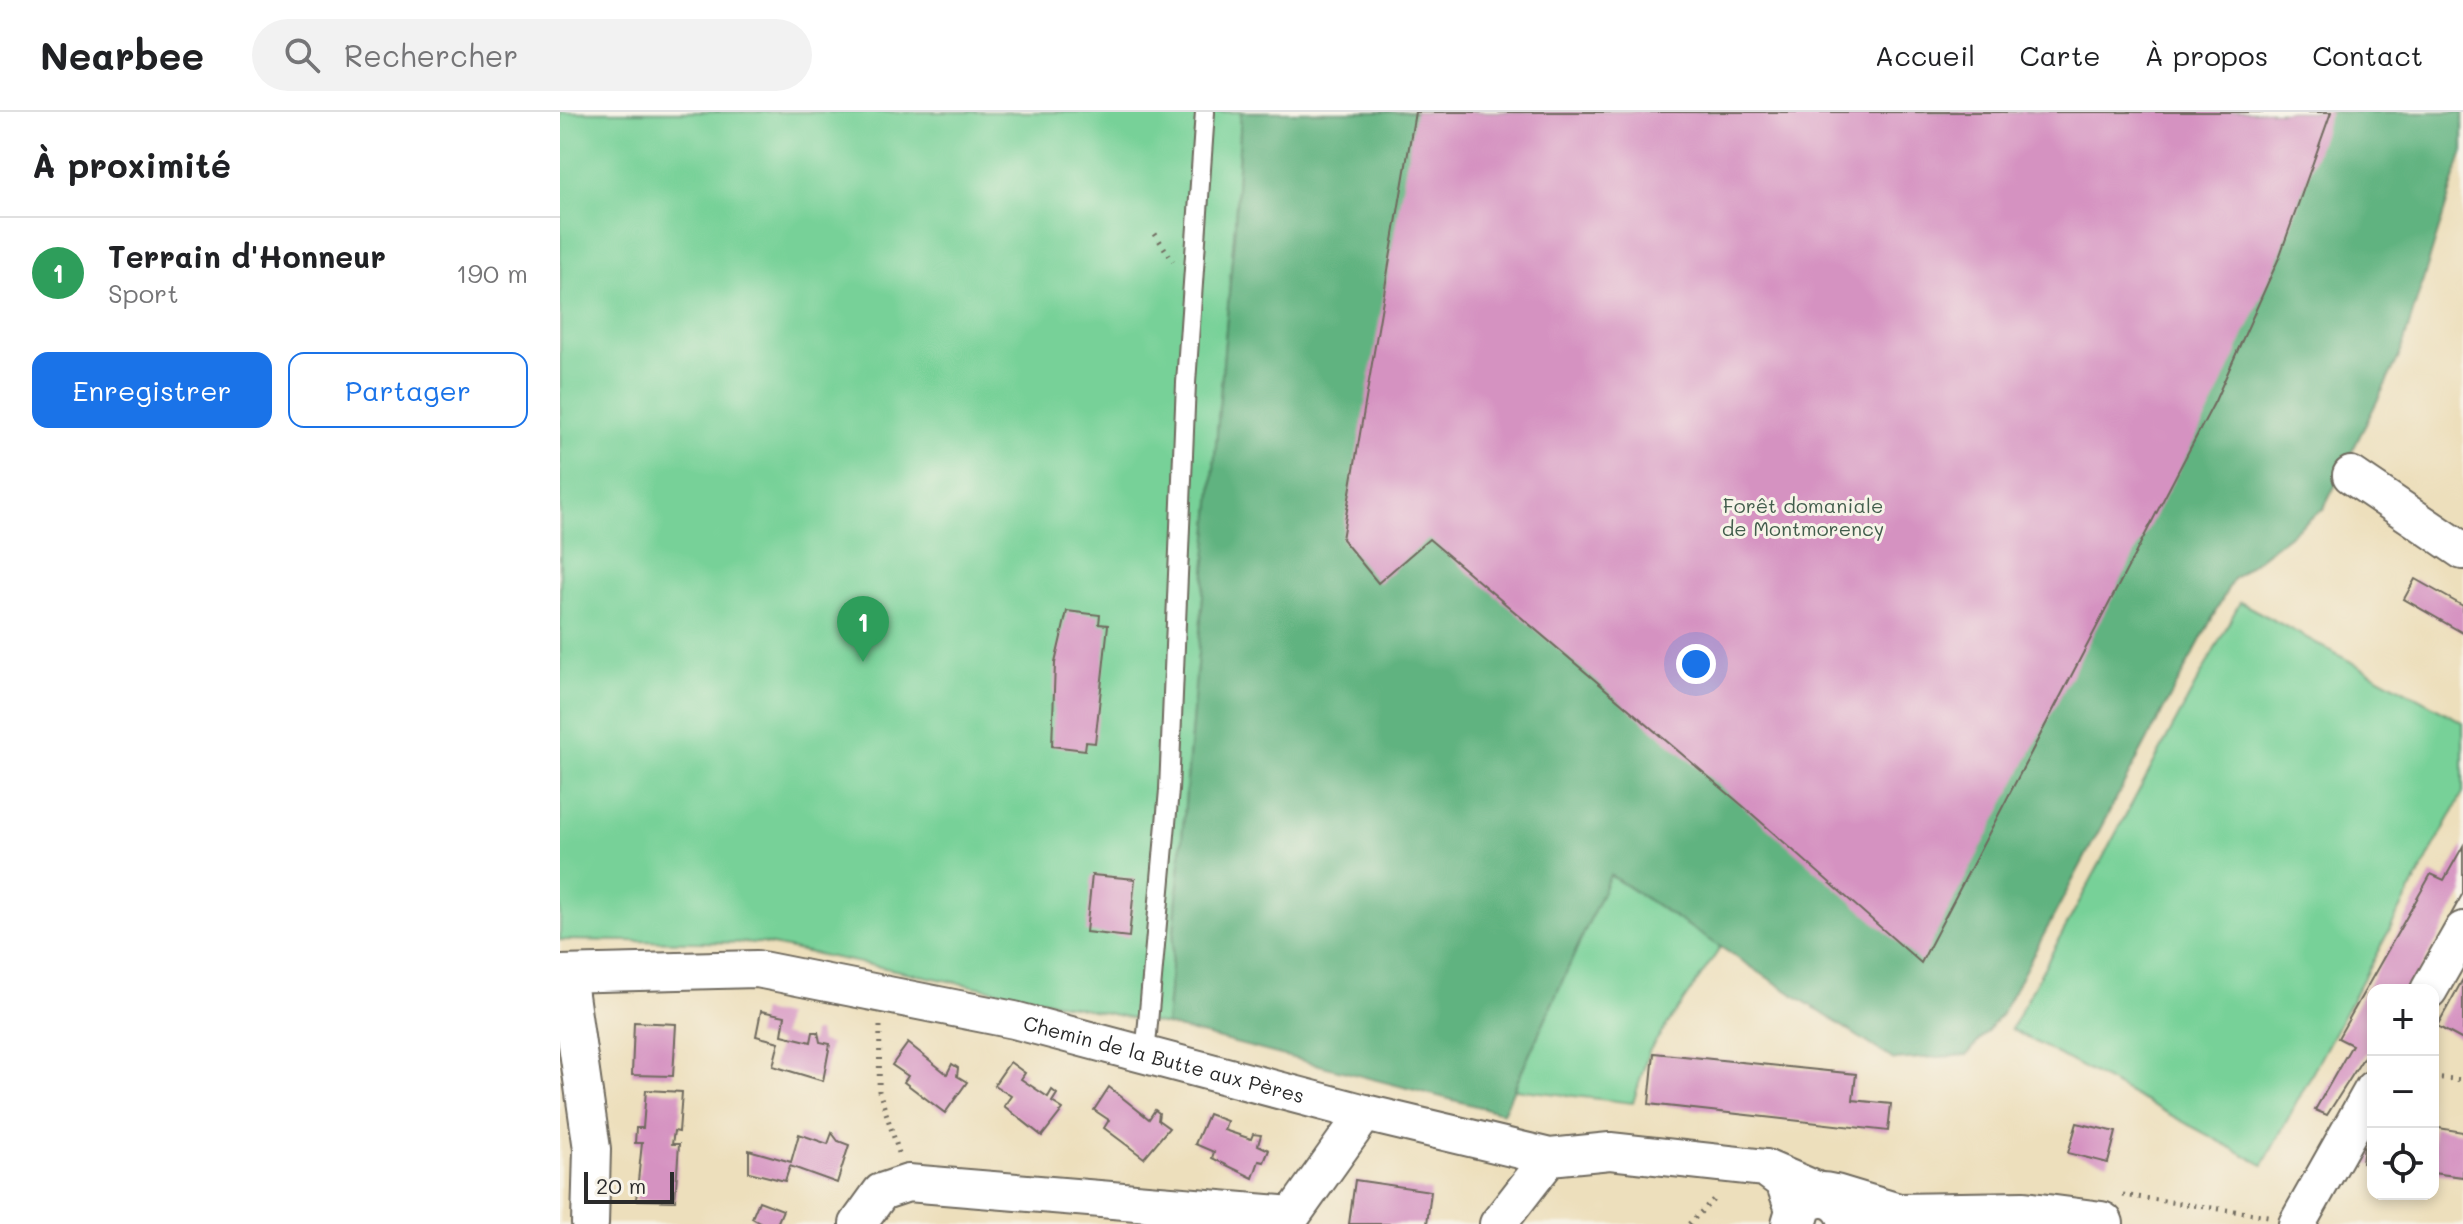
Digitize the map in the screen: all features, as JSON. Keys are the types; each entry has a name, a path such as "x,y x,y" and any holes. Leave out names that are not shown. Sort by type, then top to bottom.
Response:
{"main road":[{"path":"1812,1214 1886,1220 2024,1214 2101,1224"}],"street":[{"path":"2351,475 2463,551"},
{"path":"2432,984 2463,930"},
{"name":"Chemin de la Butte aux Pères","path":"563,974 757,969 1014,1020 1365,1113 1550,1157 1610,1151 1765,1168 1812,1214"},
{"path":"563,974 576,1149 590,1224"},
{"path":"2297,1224 2367,1100"},
{"path":"858,1224 881,1192 908,1183 1289,1220 1365,1113"},
{"path":"1498,1224 1550,1157"}],"lane":[{"path":"1145,1056 1169,790 1186,383 1205,112"}],"path":[{"path":"880,993 879,1091 908,1183"},
{"path":"2439,1078 2463,1080"}],"green space":[{"path":"560,112 1241,112 1235,224 1166,1025 762,943 560,940"},
{"name":"Forêt domaniale de Montmorency","path":"1241,112 2463,112 2463,151 2400,355 2324,508 2233,579 2001,1015 1967,1055 1894,1060 1610,875 1503,1113 1166,1025 1235,224"},
{"path":"2240,602 2463,722 2463,793 2263,1165 2011,1029"},
{"path":"1609,875 1721,947 1649,1051 1633,1103 1514,1089"}],"building":[{"path":"1415,112 2331,112 2279,258 2215,401 1921,963 1744,807 1429,539 1378,583 1342,539"},
{"path":"2415,579 2463,606 2463,633 2404,599"},
{"path":"1067,611 1100,615 1099,624 1108,625 1095,743 1086,742 1085,750 1052,746 1055,663"},
{"path":"2463,846 2463,893 2412,984 2369,984 2431,874 2444,880"},
{"path":"1092,875 1135,879 1129,937 1086,932"},
{"path":"2463,979 2463,1040 2439,1027"},
{"path":"2367,987 2367,1052 2327,1115 2315,1110 2352,1045 2338,1038"},
{"path":"761,1011 785,1016 782,1035 811,1042 813,1032 818,1032 820,1042 830,1044 823,1081 773,1066 779,1042 756,1036"},
{"path":"634,1022 676,1024 673,1076 632,1075"},
{"path":"908,1043 947,1074 952,1064 958,1068 957,1076 967,1082 945,1113 904,1082 908,1076 892,1065"},
{"path":"1654,1053 1856,1074 1853,1100 1891,1104 1888,1131 1649,1104"},
{"path":"1010,1062 1025,1073 1021,1079 1048,1097 1052,1090 1057,1094 1052,1102 1063,1109 1042,1136 1004,1106 1011,1096 994,1085"},
{"path":"1109,1087 1149,1119 1155,1110 1159,1113 1158,1120 1169,1128 1144,1158 1104,1128 1109,1120 1094,1110"},
{"path":"646,1090 682,1092 679,1132 674,1131 672,1144 679,1144 675,1201 636,1200 642,1143 635,1143 636,1128 643,1128"},
{"path":"1208,1114 1227,1121 1224,1130 1251,1139 1253,1134 1261,1135 1258,1145 1269,1150 1264,1162 1259,1161 1253,1178 1212,1158 1214,1152 1195,1144"},
{"path":"2077,1123 2116,1132 2108,1163 2068,1153"},
{"path":"2439,1128 2463,1132 2463,1177 2439,1174"},
{"path":"2367,1130 2367,1163 2362,1163 2364,1146 2358,1146"},
{"path":"832,1133 838,1141 849,1145 837,1183 790,1166 785,1181 749,1172 749,1150 791,1162 799,1134 828,1144"},
{"path":"1355,1180 1431,1191 1427,1224 1349,1224"},
{"path":"759,1201 783,1210 777,1224 763,1224 752,1218"}],"place":[{"name":"Terrain d'Honneur","path":"863,662"}]}
